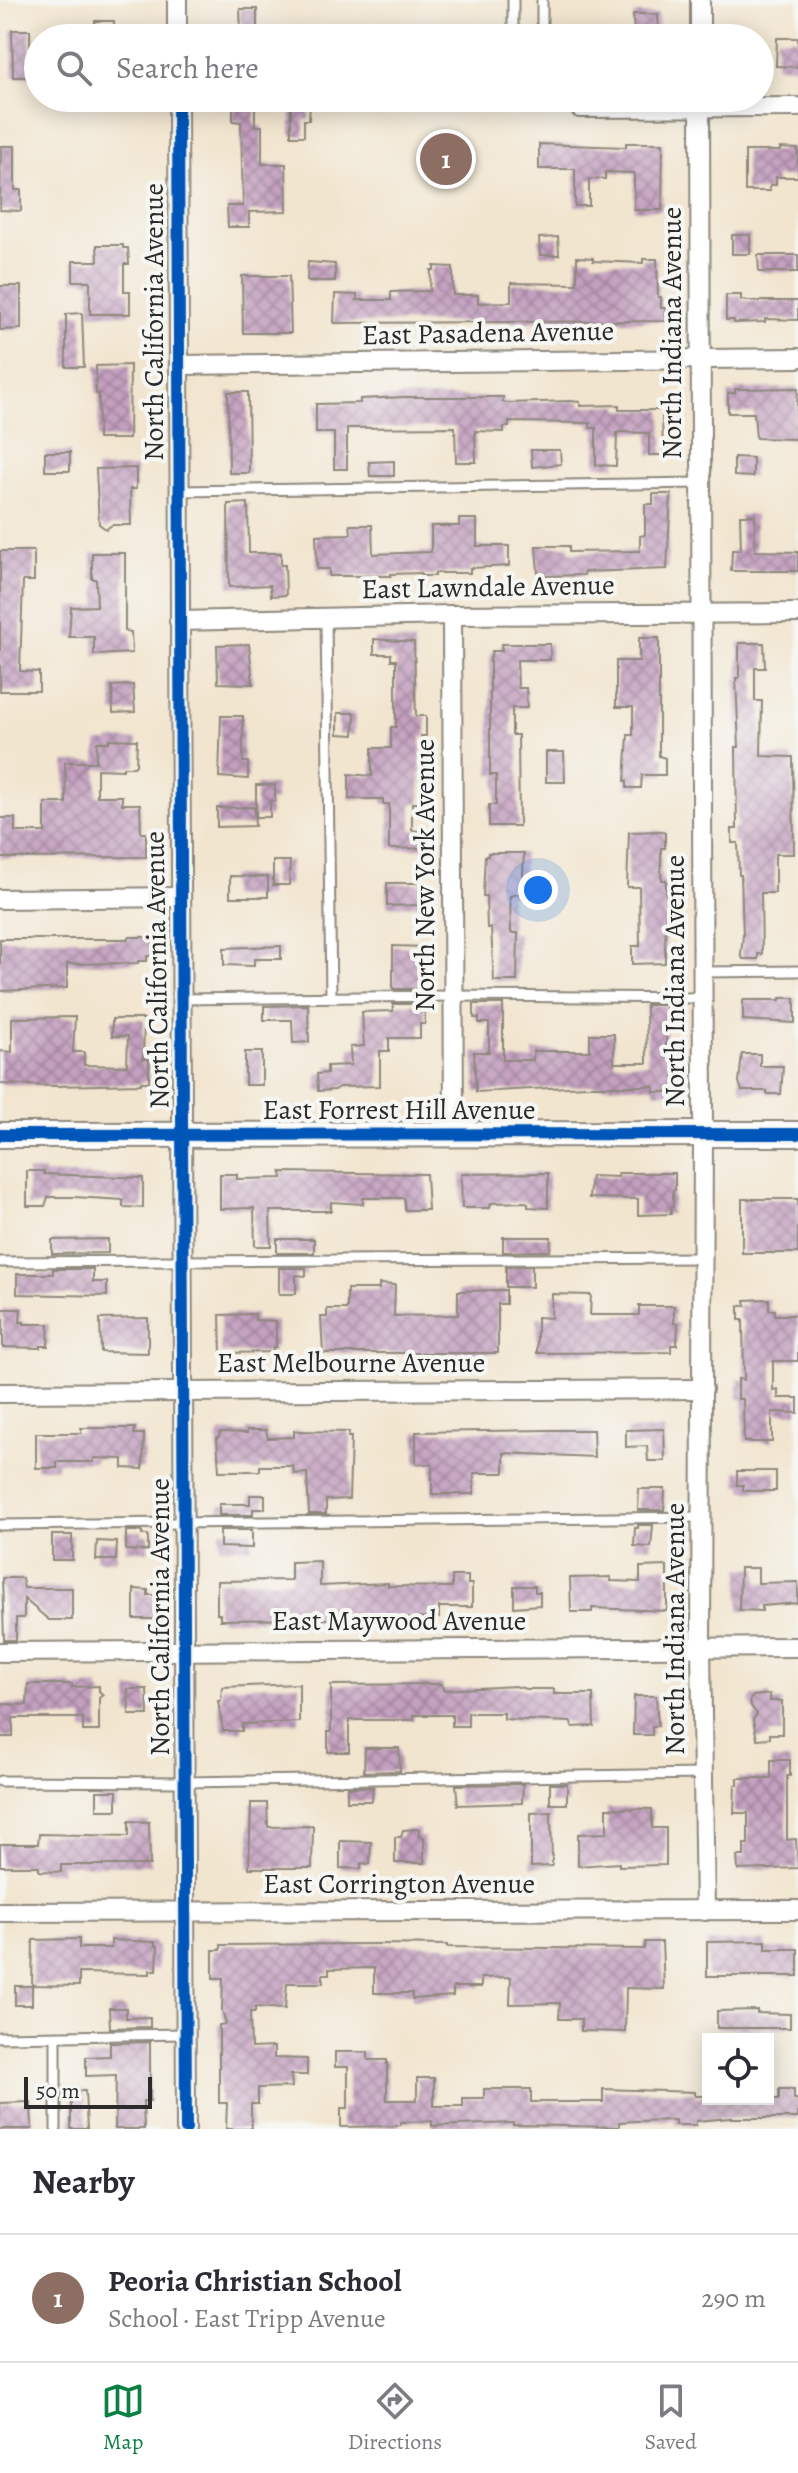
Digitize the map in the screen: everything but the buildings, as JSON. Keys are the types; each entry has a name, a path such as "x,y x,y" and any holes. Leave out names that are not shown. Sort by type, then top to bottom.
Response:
{"main road":[{"name":"East Forrest Hill Avenue","path":"0,1135 798,1134"}],"street":[{"path":"177,0 177,24"},
{"path":"700,0 700,24"},
{"path":"774,106 798,107"},
{"name":"North California Avenue","path":"178,112 186,2129"},
{"name":"North Indiana Avenue","path":"700,112 703,972 701,1647 705,1911"},
{"name":"East Pasadena Avenue","path":"179,365 798,358"},
{"name":"East Lawndale Avenue","path":"179,621 452,615 798,613"},
{"name":"North New York Avenue","path":"452,615 454,1134"},
{"path":"0,899 179,897"},
{"name":"East Melbourne Avenue","path":"0,1393 703,1389"},
{"name":"East Maywood Avenue","path":"0,1652 798,1647"},
{"name":"East Corrington Avenue","path":"0,1912 798,1910"}],"lane":[{"path":"513,0 513,24"},
{"path":"542,0 542,24"},
{"path":"179,491 700,483"},
{"path":"326,618 331,997"},
{"path":"703,972 798,971"},
{"path":"181,999 453,996 703,998"},
{"path":"0,1262 703,1258"},
{"path":"0,1525 702,1517"},
{"path":"0,1781 184,1782 703,1774"},
{"path":"0,2037 185,2034"},
{"path":"56,2037 56,2129"}],"cycle path":[{"path":"178,112 186,2129"},
{"path":"0,1135 798,1134"}],"place":[{"name":"Peoria Christian School","path":"446,159"}]}
